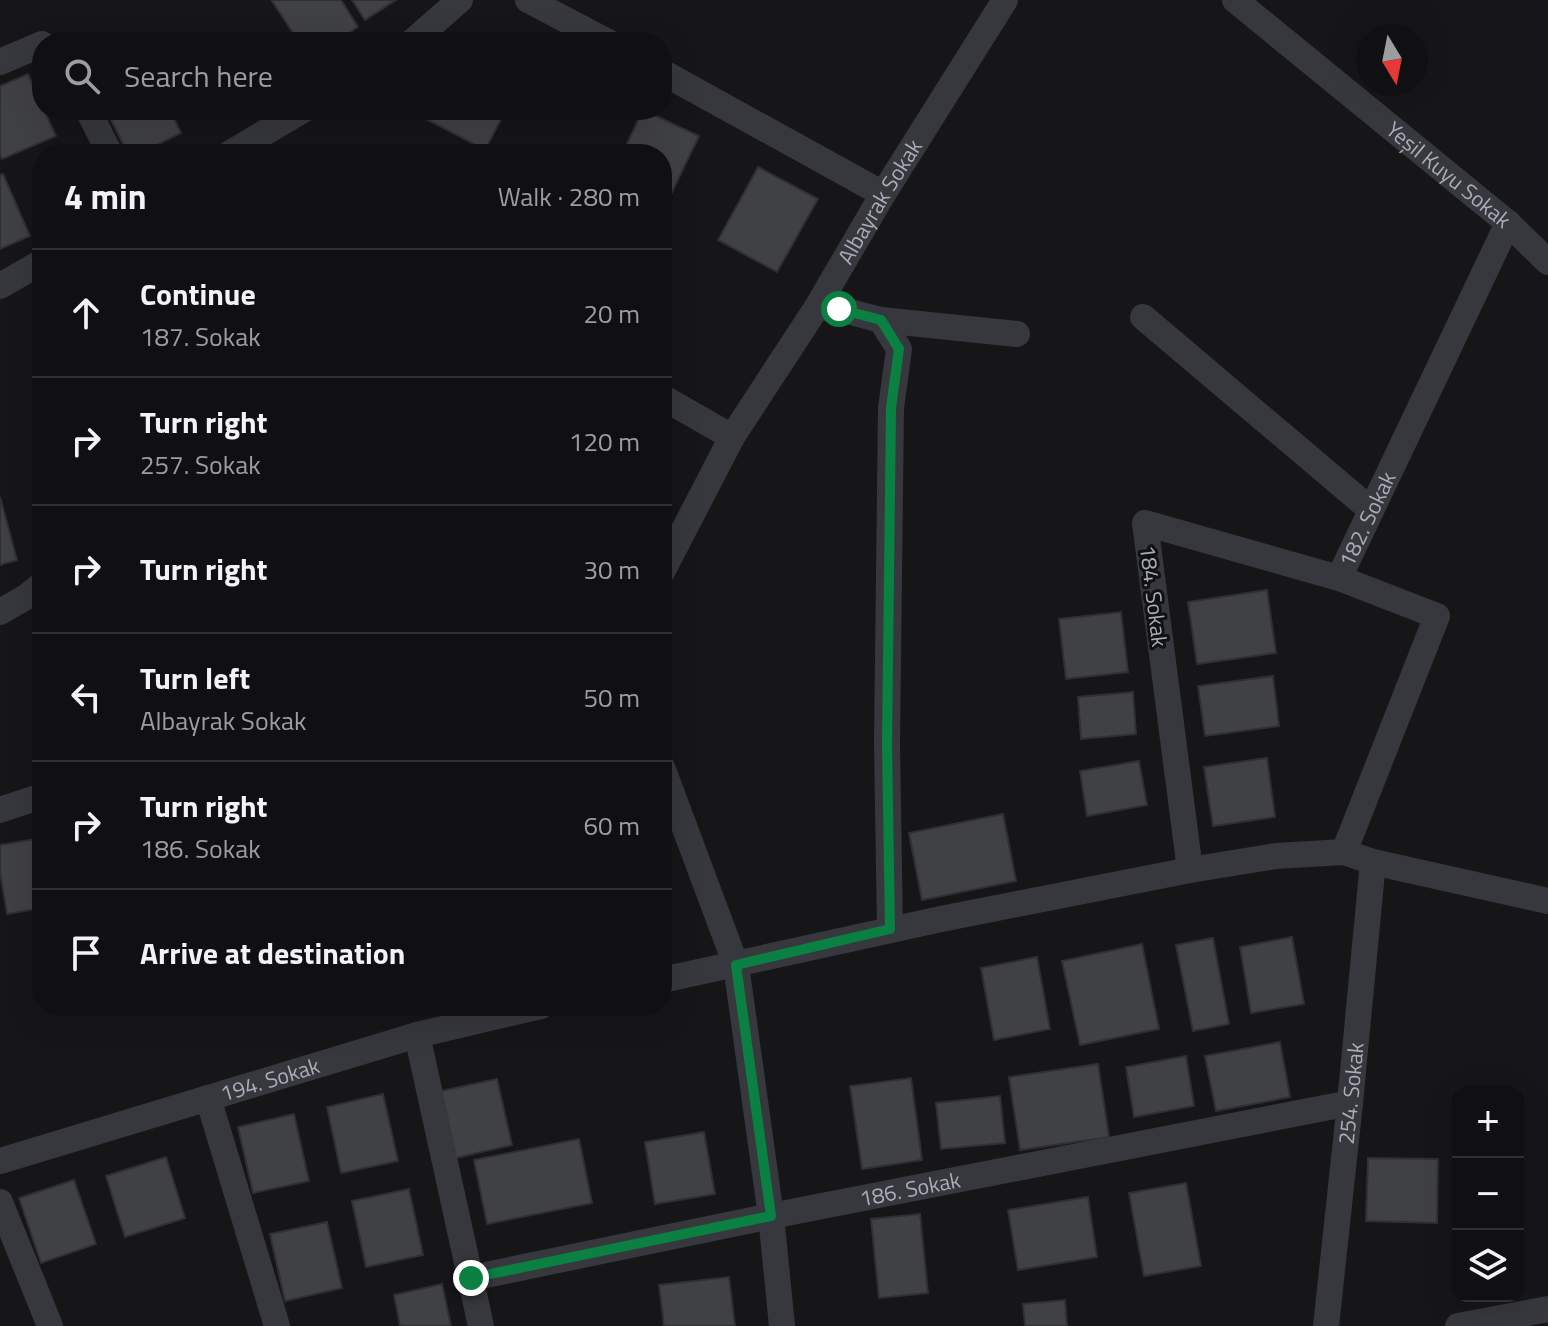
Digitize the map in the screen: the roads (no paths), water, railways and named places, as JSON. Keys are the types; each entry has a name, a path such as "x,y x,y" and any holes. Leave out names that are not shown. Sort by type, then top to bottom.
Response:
{"street":[{"path":"423,32 460,0"},
{"path":"528,0 589,32"},
{"name":"Albayrak Sokak","path":"672,553 732,437 817,307 883,194 1005,0"},
{"name":"Yeşil Kuyu Sokak","path":"1235,0 1527,231 1548,262"},
{"path":"0,62 32,48"},
{"path":"672,78 883,194"},
{"path":"93,120 105,144"},
{"path":"246,144 286,120"},
{"name":"182. Sokak","path":"1344,852 1437,616 1339,578 1371,510 1527,231"},
{"path":"0,286 32,268"},
{"path":"817,307 839,309 881,320 1017,334"},
{"path":"1143,317 1371,510"},
{"path":"881,320 899,349 891,408 887,743 890,929"},
{"path":"672,403 732,437"},
{"name":"184. Sokak","path":"1190,870 1145,523 1339,578"},
{"path":"0,612 32,592"},
{"path":"672,794 736,965 771,1216 782,1326"},
{"path":"0,810 32,799"},
{"path":"672,978 890,929 1276,856 1344,852 1373,862 1548,901"},
{"name":"254. Sokak","path":"1326,1326 1373,862"},
{"name":"194. Sokak","path":"0,1161 417,1035 498,1016"},
{"path":"417,1035 481,1326"},
{"path":"208,1098 277,1326"},
{"name":"186. Sokak","path":"471,1278 1350,1103"},
{"path":"0,1202 50,1326"},
{"path":"1458,1326 1548,1309"}]}
